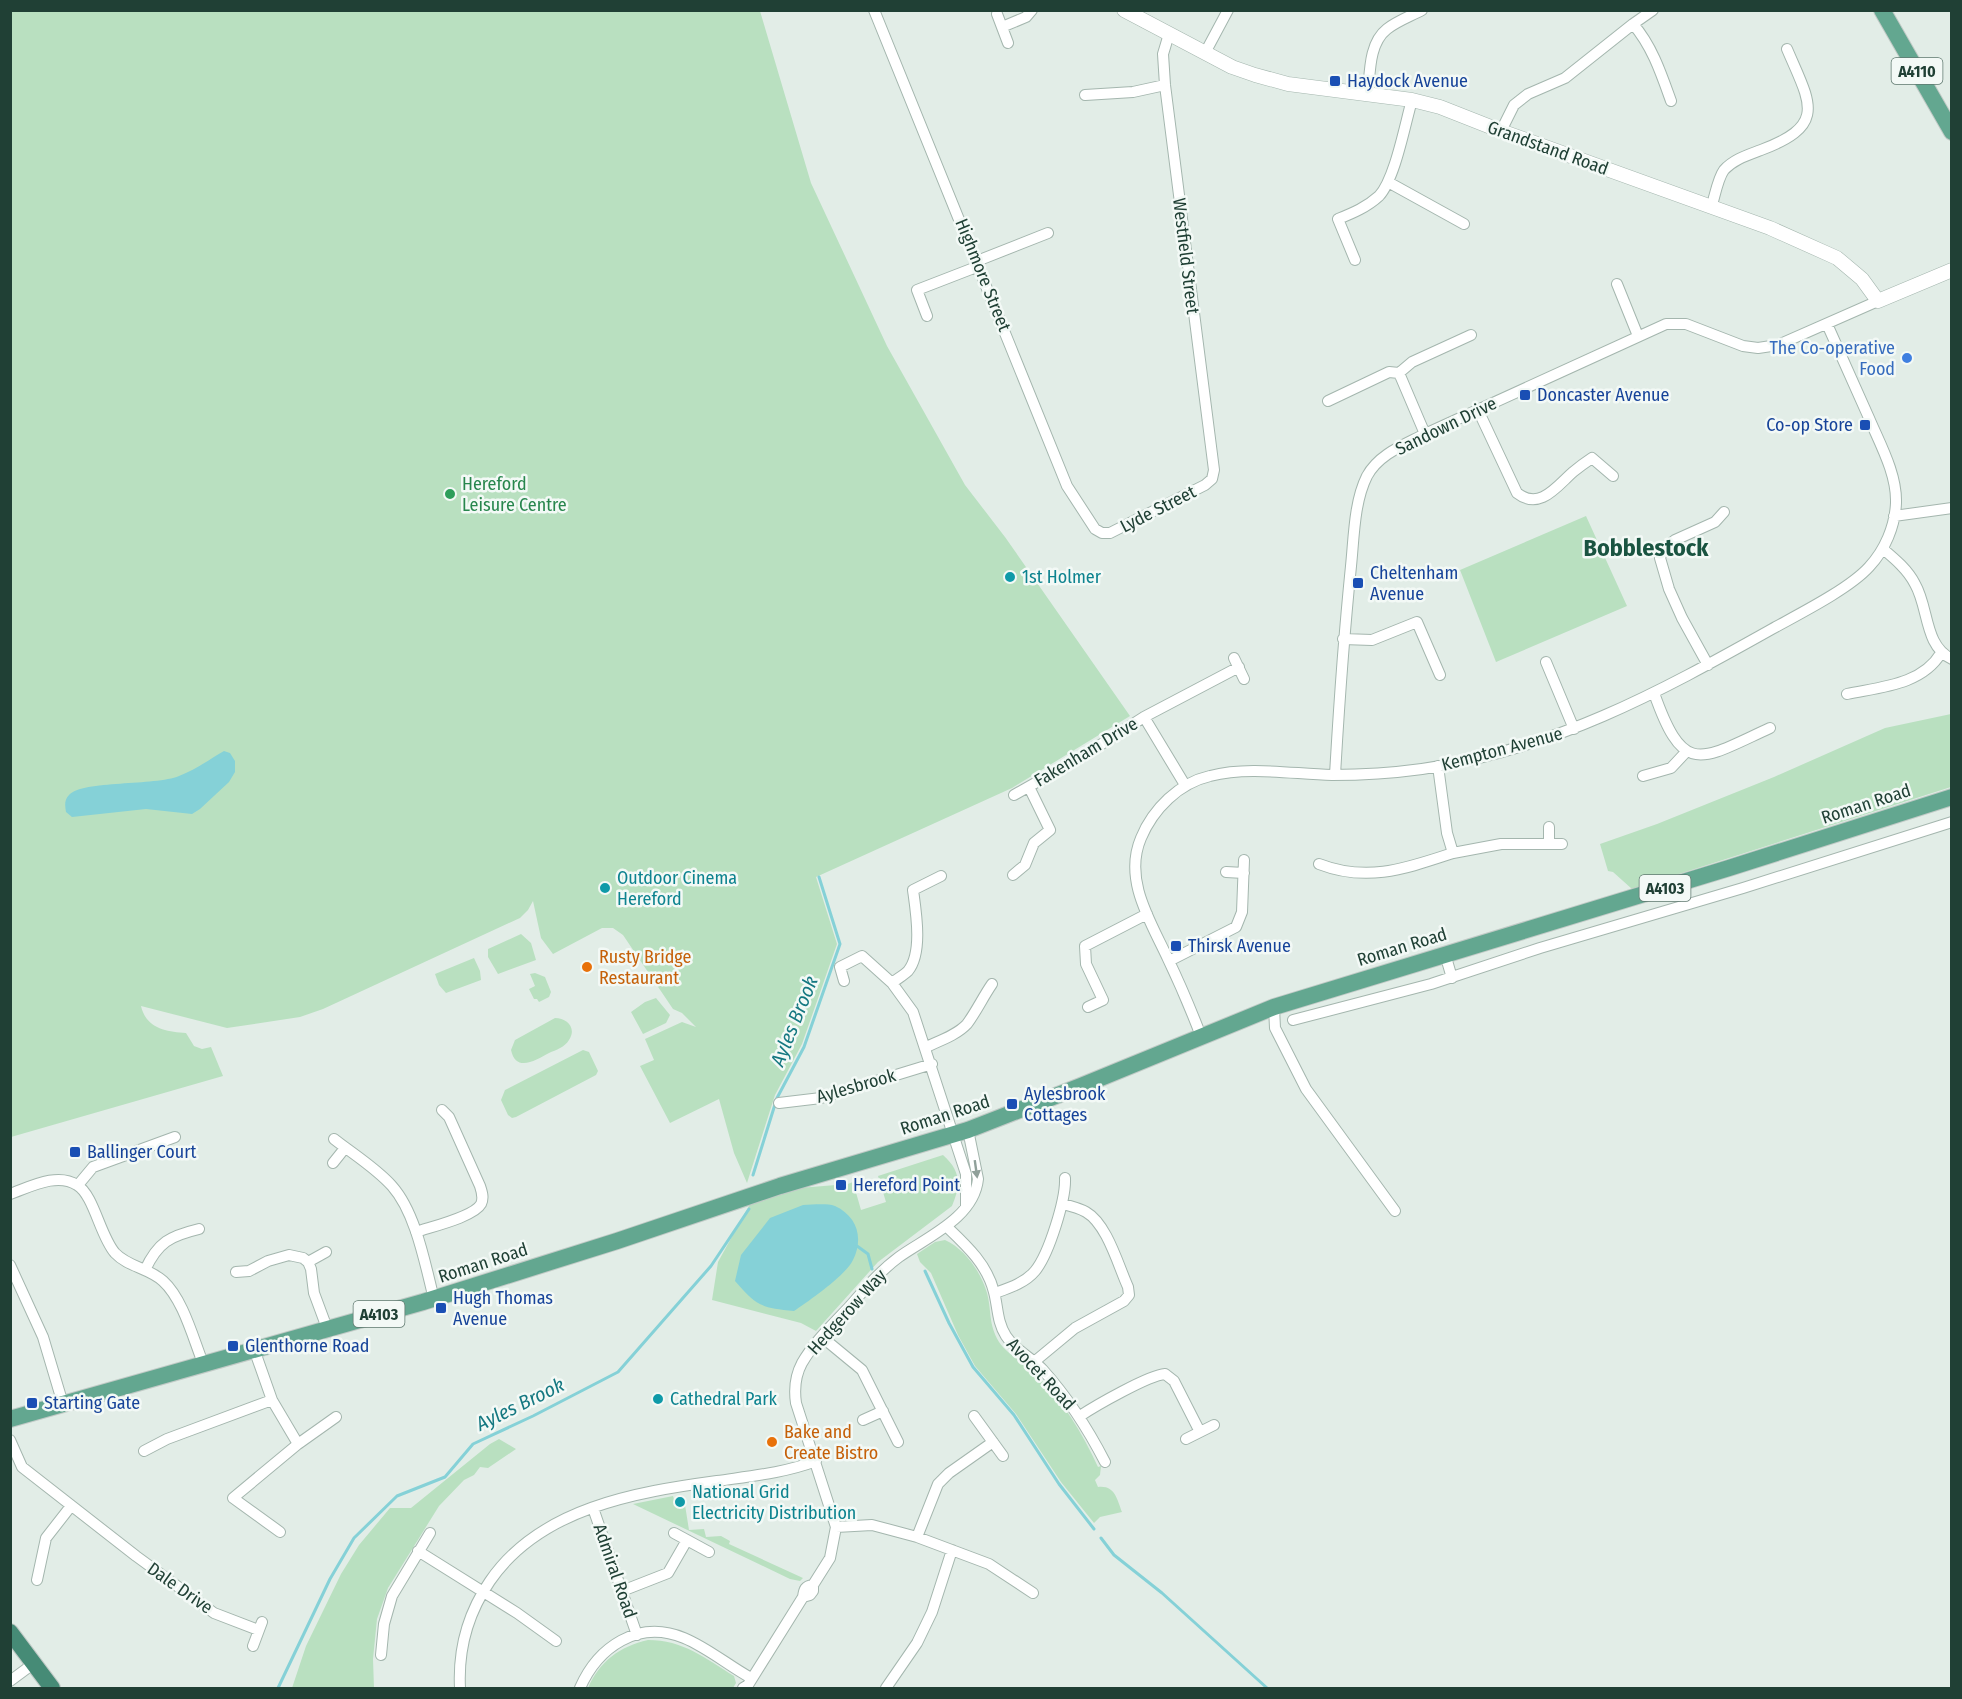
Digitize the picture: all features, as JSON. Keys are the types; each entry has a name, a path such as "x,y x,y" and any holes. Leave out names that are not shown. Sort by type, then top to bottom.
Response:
{"highway":[{"path":"10,1632 52,1689"}],"main road":[{"name":"A4110","path":"1882,10 1952,132"},
{"name":"Roman Road","path":"10,1419 434,1299 780,1186 960,1132 1081,1086 1274,1007 1729,868 1952,797"}],"street":[{"name":"Highmore Street","path":"874,10 1067,486 1095,529 1102,533"},
{"path":"1002,27 1026,17 1032,10"},
{"name":"Grandstand Road","path":"1124,10 1205,54 1266,79 1288,84 1412,100 1440,107 1501,131 1712,205 1837,258 1862,279 1878,302"},
{"path":"1205,54 1228,10"},
{"path":"1368,93 1373,51 1379,39 1387,29 1422,10"},
{"path":"1501,131 1514,105 1528,94 1565,78 1653,10"},
{"path":"997,15 1008,43"},
{"path":"1632,24 1642,34 1654,56 1671,101"},
{"name":"Westfield Street","path":"1169,34 1163,54 1165,85 1214,470 1212,479"},
{"path":"1712,205 1723,171 1737,159 1781,142 1801,128 1809,113 1805,92 1787,49"},
{"path":"1085,95 1133,92 1165,85"},
{"path":"1355,260 1338,219 1365,207 1380,195 1389,182 1412,100"},
{"path":"1389,182 1464,224"},
{"path":"927,316 917,290 1048,233"},
{"path":"1878,302 1952,270"},
{"path":"1617,284 1638,336"},
{"name":"Sandown Drive","path":"1335,775 1343,639 1353,541 1360,498 1367,477 1376,464 1391,452 1425,434 1666,324 1686,324 1743,346 1758,348 1778,345 1878,302"},
{"name":"Kempton Avenue","path":"1201,1036 1136,884 1140,841 1162,806 1185,785 1211,775 1228,773 1276,772 1335,775 1401,771 1438,766 1523,747 1574,729 1708,666 1856,579 1868,569 1883,549 1894,516 1895,490 1889,465 1827,324"},
{"path":"1328,401 1389,372 1399,373 1412,362 1471,335"},
{"path":"1399,373 1425,434"},
{"path":"1478,410 1517,493 1524,499 1533,500 1561,486 1572,473 1592,458 1614,476"},
{"name":"Lyde Street","path":"1102,533 1110,533 1205,485 1212,479"},
{"path":"1894,516 1952,508"},
{"path":"1708,666 1669,589 1660,558 1663,549 1675,540 1715,522 1724,512"},
{"path":"1883,549 1895,559 1914,582 1924,603 1933,641 1941,653 1952,659"},
{"path":"1343,639 1372,640 1417,622 1440,675"},
{"path":"1847,694 1895,684 1918,676 1931,667 1941,653"},
{"name":"Fakenham Drive","path":"1014,795 1236,662 1244,679"},
{"path":"1546,662 1574,729"},
{"path":"1867,678 1869,690"},
{"path":"1654,693 1667,725 1678,745 1686,752 1696,755 1716,752 1770,728"},
{"name":"Fakenham Drive","path":"1144,717 1185,785"},
{"path":"1643,776 1671,768 1686,752"},
{"path":"1438,766 1447,833 1454,853"},
{"name":"Fakenham Drive","path":"1013,875 1025,865 1034,843 1050,830 1029,787"},
{"path":"1293,1020 1452,978 1540,948 1743,888 1952,822"},
{"path":"1549,827 1549,843"},
{"path":"1319,864 1340,871 1391,872 1454,853 1501,844 1562,844"},
{"path":"1169,961 1236,927 1242,912 1244,860"},
{"path":"1226,872 1244,873"},
{"path":"892,983 909,970 916,950 917,923 913,890 941,876"},
{"path":"1088,1007 1103,1000 1086,964 1085,946 1147,914"},
{"path":"1445,954 1452,978"},
{"path":"844,981 840,967 862,956 892,983 913,1012 960,1132 966,1174 966,1206"},
{"path":"926,1047 957,1032 966,1024 992,984"},
{"path":"1274,1007 1275,1028 1306,1089 1395,1210"},
{"name":"Aylesbrook","path":"779,1103 821,1098 932,1065"},
{"path":"416,1232 473,1212 482,1203 480,1186 449,1117 442,1110"},
{"name":"Hedgerow Way","path":"748,1685 803,1597 810,1595 813,1591 813,1585 830,1558 836,1527 794,1392 802,1364 822,1337 883,1271 961,1213 975,1193 978,1179 960,1132"},
{"path":"78,1185 93,1167 175,1137"},
{"path":"334,1139 393,1187 405,1206 416,1232 434,1299"},
{"path":"333,1164 345,1148"},
{"path":"995,1293 1024,1280 1035,1271 1063,1204 1065,1178"},
{"path":"10,1194 51,1180 78,1185 115,1253 128,1263 162,1280 173,1293 203,1364"},
{"path":"1034,1362 1075,1328 1124,1301 1129,1295 1128,1287 1102,1229 1094,1218 1084,1211 1063,1204"},
{"name":"Avocet Road","path":"945,1226 977,1258 986,1272 995,1293 1001,1328 1016,1349 1034,1362 1080,1416 1105,1462"},
{"path":"145,1270 152,1255 163,1243 177,1234 199,1229"},
{"path":"308,1262 327,1252"},
{"path":"236,1272 249,1271 268,1261 289,1255 303,1258 308,1262 314,1293 327,1328"},
{"path":"10,1265 43,1337 63,1404"},
{"path":"822,1337 862,1370 898,1442"},
{"path":"254,1349 272,1400 298,1444"},
{"path":"1080,1416 1155,1376 1165,1374 1174,1381 1200,1432"},
{"path":"144,1451 167,1439 272,1400"},
{"path":"862,1420 883,1411"},
{"path":"974,1416 1002,1456"},
{"path":"279,1532 233,1498 298,1444 336,1417"},
{"path":"1186,1438 1214,1425"},
{"name":"Dale Drive","path":"10,1440 22,1467 136,1556 214,1613 260,1626 253,1646"},
{"path":"917,1537 938,1484 949,1473 993,1442"},
{"path":"460,1689 459,1672 465,1631 483,1591 509,1557 536,1535 566,1518 644,1494 782,1471 816,1461"},
{"path":"37,1580 46,1538 71,1506"},
{"name":"Admiral Road","path":"593,1508 637,1635"},
{"path":"836,1527 872,1525 917,1537 989,1564 1033,1593"},
{"path":"381,1655 389,1602 430,1533"},
{"path":"674,1533 709,1552"},
{"path":"622,1591 669,1573 687,1540"},
{"path":"886,1689 917,1643 932,1612 952,1550"},
{"path":"418,1551 483,1591 556,1641"},
{"path":"580,1689 590,1668 615,1644 637,1635 654,1633 682,1638 748,1685"},
{"path":"10,1681 33,1664"}],"green space":[{"name":"Hereford Leisure Centre","path":"10,11 760,11 811,183 887,346 965,485 1005,537 1130,716 1012,788 816,877 837,944 802,1044 775,1095 747,1183 734,1153 719,1099 670,1123 640,1066 654,1060 645,1039 682,1022 696,1027 682,1013 673,1009 623,935 613,928 602,928 553,954 541,938 533,901 520,918 323,1009 300,1017 227,1028 141,1006 152,1024 164,1030 186,1033 194,1046 202,1049 211,1047 223,1076 11,1137"},
{"path":"1586,516 1627,606 1496,662 1460,570"},
{"path":"1951,714 1951,787 1632,889 1613,872 1608,871 1600,844 1657,824 1774,777 1885,728"},
{"path":"521,934 531,943 536,960 498,974 488,957 488,949"},
{"path":"474,958 481,980 446,993 439,985 435,974"},
{"path":"535,973 545,977 551,992 549,997 539,1002 534,999 529,989 535,986 530,974"},
{"path":"656,998 670,1015 666,1023 643,1034 631,1012 645,1002"},
{"path":"555,1018 570,1024 572,1032 567,1042 560,1048 533,1061 522,1063 517,1061 511,1050 515,1040"},
{"path":"583,1050 589,1052 598,1071 596,1075 516,1117 512,1118 508,1115 501,1100 505,1090"},
{"path":"943,1155 953,1167 958,1179 952,1206 878,1262 816,1331 801,1323 712,1300 718,1262 750,1204 799,1188 836,1185 837,1188 853,1182 861,1210 886,1202 878,1176"},
{"path":"945,1240 965,1255 981,1277 987,1293 993,1329 999,1342 1043,1382 1062,1405 1085,1441 1098,1467 1101,1466 1100,1475 1095,1480 1098,1487 1112,1491 1122,1512 1100,1517 1094,1523 1061,1482 1016,1414 975,1366 958,1335 931,1273 920,1262 917,1254 935,1242"},
{"path":"499,1439 516,1449 488,1468 480,1467 439,1506 388,1588 377,1619 373,1659 374,1688 292,1688 306,1646 341,1574 359,1545 390,1508 411,1508"},
{"path":"673,1496 676,1506 685,1505 689,1530 704,1529 706,1537 721,1536 730,1541 729,1544 803,1578 800,1581 790,1579 633,1504"},
{"path":"648,1640 672,1643 693,1651 734,1676 736,1683 733,1688 588,1688 598,1670 612,1656 628,1646"}],"water":[{"path":"224,751 230,753 235,761 235,772 229,782 192,814 146,809 72,817 66,812 66,799 77,790 168,779 191,771"},
{"path":"803,1205 831,1205 843,1210 856,1228 858,1244 856,1252 843,1273 794,1311 767,1307 755,1301 735,1281 741,1255 770,1218"}],"waterway":[{"name":"Ayles Brook","path":"753,1175 777,1098 804,1047 840,944 819,877"},
{"name":"Ayles Brook","path":"278,1688 330,1579 354,1538 397,1496 445,1477 473,1444 618,1372 711,1266 749,1209"},
{"path":"857,1246 868,1254 872,1269"},
{"path":"925,1271 973,1367 1014,1415 1059,1484 1094,1529"},
{"path":"1101,1538 1114,1555 1162,1593 1267,1688"}],"place":[{"name":"Haydock Avenue","path":"1335,81"},
{"name":"The Co-operative Food","path":"1907,358"},
{"name":"Doncaster Avenue","path":"1525,395"},
{"name":"Co-op Store","path":"1865,425"},
{"name":"Hereford Leisure Centre","path":"450,494"},
{"name":"1st Holmer","path":"1010,577"},
{"name":"Cheltenham Avenue","path":"1358,583"},
{"name":"Outdoor Cinema Hereford","path":"605,888"},
{"name":"Thirsk Avenue","path":"1176,946"},
{"name":"Rusty Bridge Restaurant","path":"587,967"},
{"name":"Aylesbrook Cottages","path":"1012,1104"},
{"name":"Ballinger Court","path":"75,1152"},
{"name":"Hereford Point","path":"841,1185"},
{"name":"Hugh Thomas Avenue","path":"441,1308"},
{"name":"Glenthorne Road","path":"233,1346"},
{"name":"Cathedral Park","path":"658,1399"},
{"name":"Starting Gate","path":"32,1403"},
{"name":"Bake and Create Bistro","path":"772,1442"},
{"name":"National Grid Electricity Distribution","path":"680,1502"}],"district":[{"name":"Bobblestock","path":"1646,548"}]}
